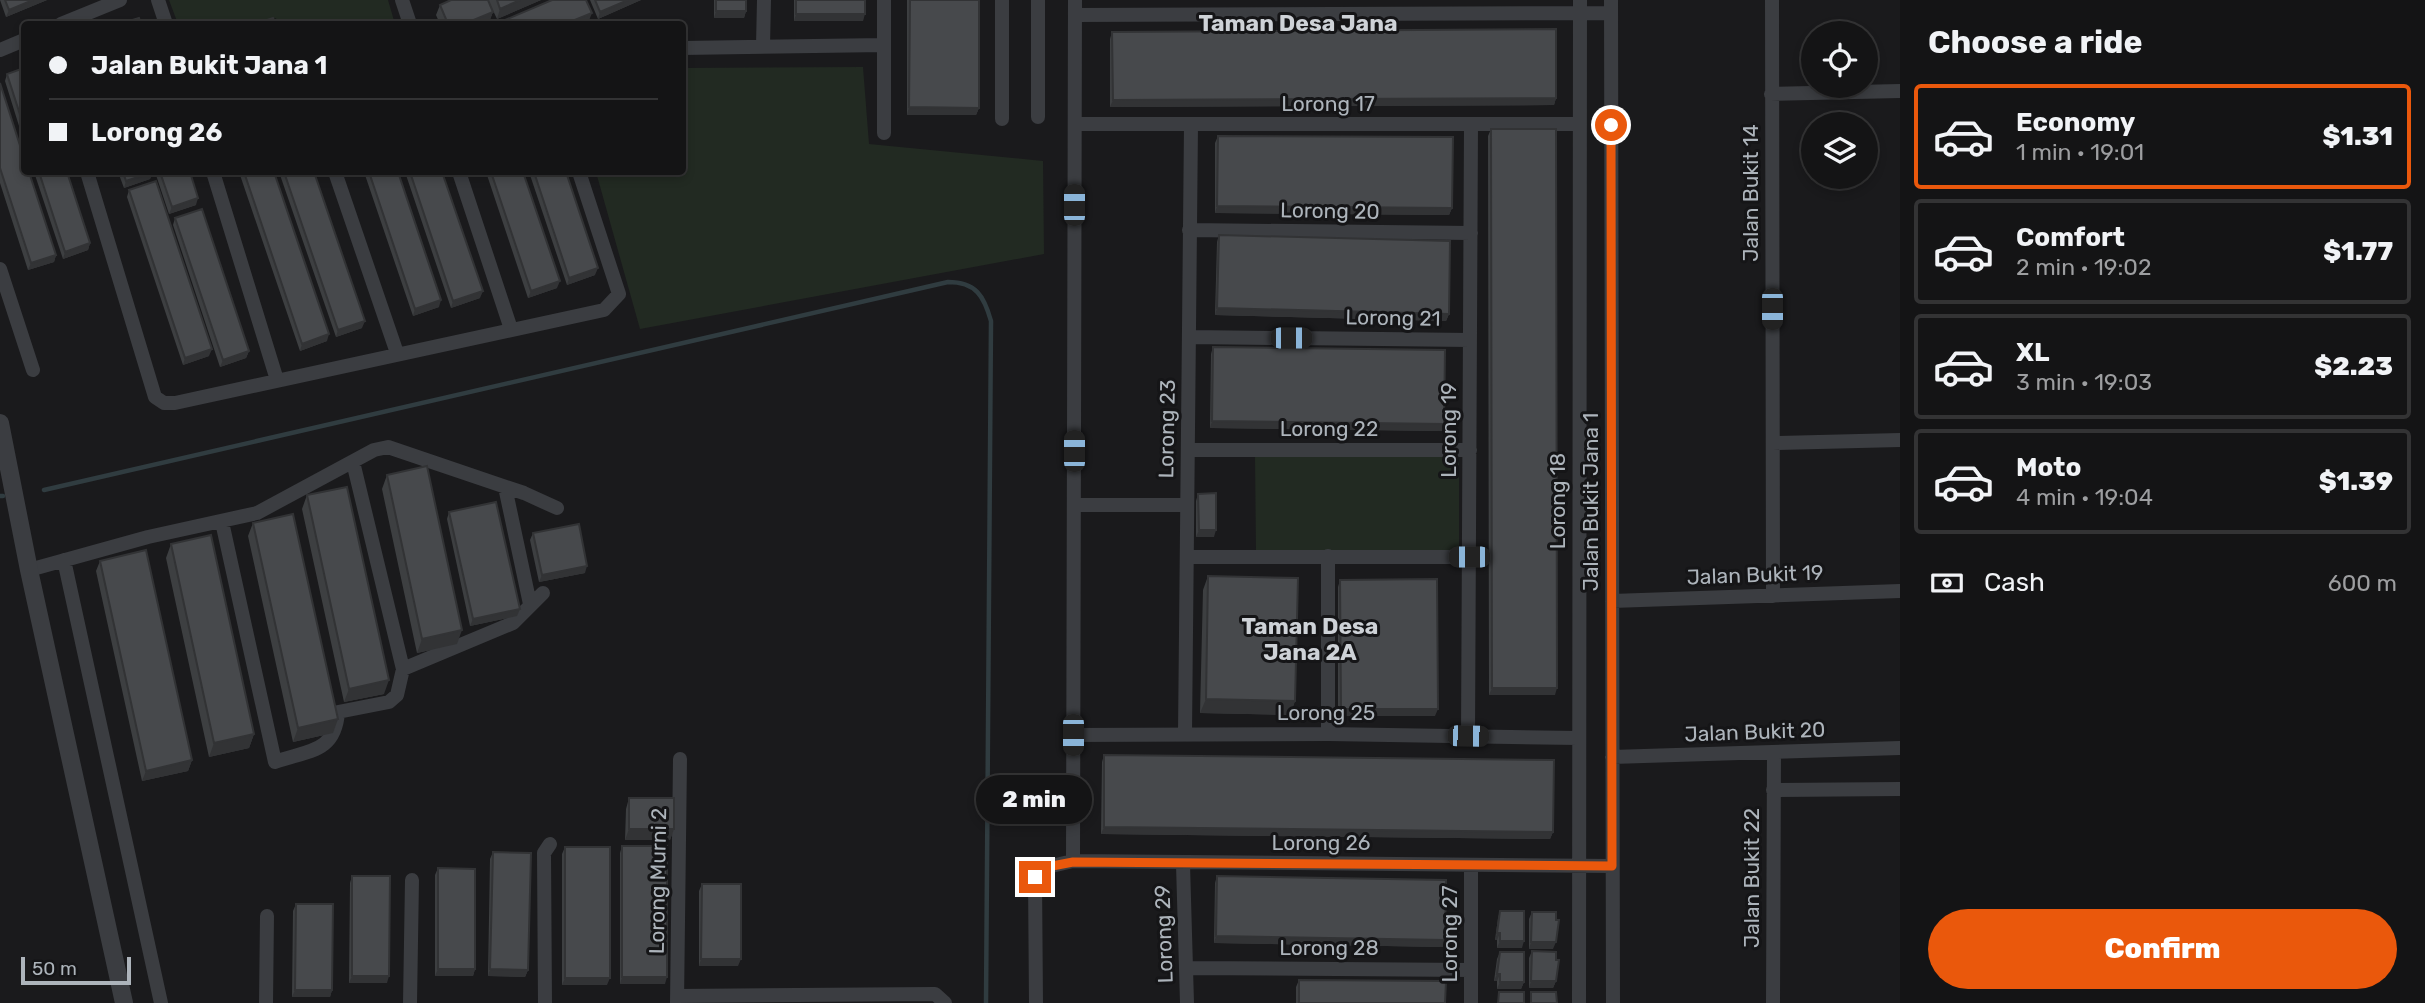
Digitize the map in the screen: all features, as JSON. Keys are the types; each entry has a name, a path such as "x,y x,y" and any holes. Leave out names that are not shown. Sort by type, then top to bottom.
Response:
{"street":[{"path":"68,21 120,0"},
{"path":"158,0 165,21"},
{"path":"763,46 764,0"},
{"path":"884,0 884,133"},
{"path":"1002,0 1002,119"},
{"path":"1038,0 1038,117"},
{"name":"Jalan Bukit 14","path":"1772,0 1773,596"},
{"path":"406,1 409,21"},
{"path":"1073,862 1075,7 1611,7"},
{"name":"Lorong 18","path":"1579,1003 1580,7"},
{"name":"Jalan Bukit Jana 1","path":"1611,7 1613,1003"},
{"path":"0,50 21,41"},
{"path":"686,48 884,45"},
{"path":"1772,94 1900,91"},
{"name":"Lorong 17","path":"1075,124 1580,124"},
{"name":"Lorong 23","path":"1185,734 1191,125"},
{"name":"Lorong 19","path":"1468,736 1472,125"},
{"path":"88,175 155,397 164,403 175,403 604,310 619,294 580,175"},
{"path":"214,175 277,380"},
{"path":"336,175 397,354"},
{"path":"459,175 511,329"},
{"name":"Lorong 20","path":"1189,230 1471,233"},
{"path":"0,269 33,370"},
{"name":"Lorong 21","path":"1189,337 1470,340"},
{"path":"0,423 29,570 124,1003"},
{"path":"1773,443 1900,440"},
{"path":"29,570 148,537 257,513 353,461 388,447 557,508"},
{"name":"Lorong 22","path":"1188,450 1470,450"},
{"path":"222,522 275,762 330,743 337,732 338,712 389,702 397,695 403,669 353,461"},
{"path":"505,487 530,604"},
{"path":"1074,505 1187,505"},
{"path":"1328,556 1328,734"},
{"path":"1187,557 1469,557"},
{"path":"64,560 161,1003"},
{"name":"Jalan Bukit 19","path":"1612,601 1900,591"},
{"path":"403,669 513,623 543,593"},
{"name":"Lorong 25","path":"1073,735 1328,734 1578,738"},
{"name":"Jalan Bukit 20","path":"1612,757 1900,748"},
{"name":"Jalan Bukit 22","path":"1773,1003 1774,752"},
{"name":"Lorong Murni 2","path":"677,999 680,759"},
{"path":"1773,790 1900,789"},
{"path":"545,1003 544,853 551,844"},
{"name":"Lorong 26","path":"1036,1003 1035,877 1047,867 1073,862 1612,866"},
{"name":"Lorong 29","path":"1183,864 1187,1003"},
{"name":"Lorong 27","path":"1471,865 1471,1003"},
{"path":"410,1003 412,880"},
{"path":"266,1003 267,916"},
{"name":"Lorong 28","path":"1186,968 1471,970"},
{"path":"677,999 935,995 944,1002"}],"shaded area":[{"path":"169,0 388,0 394,21 277,21 276,18 266,21 177,21"},
{"path":"863,67 869,144 1043,161 1044,254 640,329 597,175 686,175 686,68"},
{"path":"1459,456 1459,550 1256,551 1255,457"}],"building":[{"path":"5,0 33,0 9,10"},
{"path":"451,0 488,0 493,12 471,21 447,21 440,5"},
{"path":"497,0 520,0 500,9"},
{"path":"552,0 586,0 592,13 572,21 505,20"},
{"path":"595,0 628,0 600,12"},
{"path":"716,0 746,0 746,11 716,11"},
{"path":"796,0 865,0 865,14 796,14"},
{"path":"910,0 979,0 979,108 909,107"},
{"path":"1556,29 1556,98 1113,100 1112,32"},
{"path":"21,69 21,118 7,74"},
{"path":"0,83 21,149 21,175 30,175 56,255 31,263 0,168"},
{"path":"1491,129 1556,129 1557,688 1492,688"},
{"path":"1218,136 1453,137 1452,208 1217,206"},
{"path":"40,175 68,175 90,243 65,252"},
{"path":"124,175 144,175 126,181"},
{"path":"161,175 191,175 198,198 172,207"},
{"path":"245,175 275,175 329,334 302,344"},
{"path":"285,175 315,175 365,321 338,330"},
{"path":"370,175 399,175 441,300 415,309"},
{"path":"411,175 443,175 483,291 453,301"},
{"path":"492,175 524,175 560,281 531,291"},
{"path":"535,175 567,175 598,268 569,278"},
{"path":"156,181 212,349 185,358 129,190"},
{"path":"202,209 249,351 223,360 175,218"},
{"path":"1219,235 1450,241 1449,314 1217,308"},
{"path":"1213,347 1445,350 1444,424 1212,421"},
{"path":"427,466 462,630 422,639 387,475"},
{"path":"347,487 389,680 349,689 307,495"},
{"path":"1216,493 1216,530 1199,530 1198,494"},
{"path":"496,502 520,609 473,619 449,512"},
{"path":"293,514 338,719 298,728 253,523"},
{"path":"579,524 587,566 542,575 533,533"},
{"path":"211,535 254,734 214,743 171,544"},
{"path":"146,550 192,760 146,771 100,561"},
{"path":"1208,576 1298,578 1295,701 1206,699"},
{"path":"1437,579 1438,709 1341,709 1340,580"},
{"path":"1104,755 1554,760 1553,832 1104,827"},
{"path":"629,798 674,798 674,829 629,829"},
{"path":"622,846 667,846 667,977 622,977"},
{"path":"565,847 610,847 610,978 565,978"},
{"path":"493,852 531,853 528,970 490,969"},
{"path":"438,868 475,869 475,969 438,969"},
{"path":"352,876 390,876 389,976 352,976"},
{"path":"1217,876 1446,880 1445,940 1216,936"},
{"path":"702,884 741,884 741,959 701,959"},
{"path":"296,904 333,904 332,990 295,990"},
{"path":"1500,911 1524,911 1524,941 1500,941 1500,933 1497,933"},
{"path":"1532,912 1556,912 1556,920 1559,920 1556,942 1531,942"},
{"path":"1532,951 1556,952 1556,960 1559,960 1556,981 1531,981"},
{"path":"1500,952 1524,952 1524,982 1500,982 1500,974 1497,974"},
{"path":"1299,980 1446,981 1445,1003 1299,1003"},
{"path":"1499,992 1524,992 1524,1003 1498,1003"},
{"path":"1531,992 1556,992 1557,1003 1531,1003"}],"waterway":[{"path":"44,490 948,282 972,288 982,298 991,321 986,1003"}],"district":[{"name":"Taman Desa Jana","path":"1298,23"},
{"name":"Taman Desa Jana 2A","path":"1310,639"}],"route":[{"path":"1035,877 1047,867 1073,862 1612,866 1611,125"}]}
